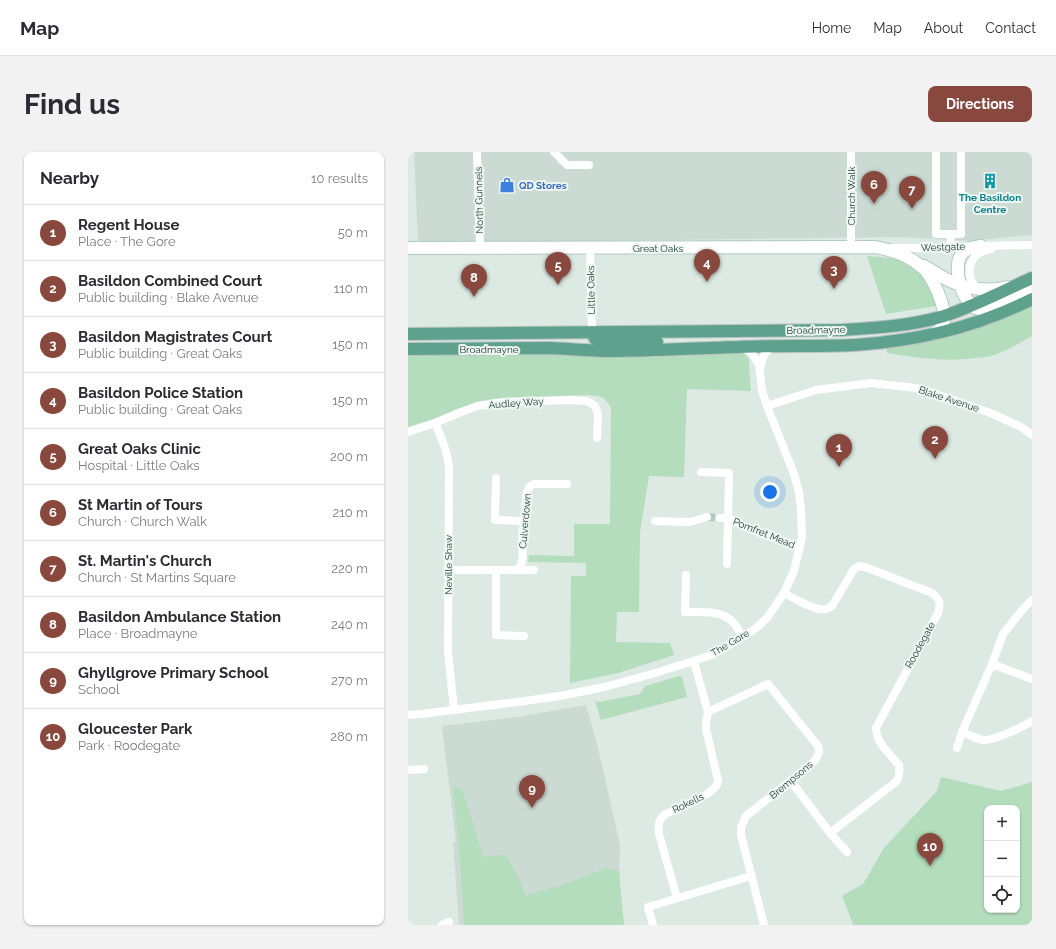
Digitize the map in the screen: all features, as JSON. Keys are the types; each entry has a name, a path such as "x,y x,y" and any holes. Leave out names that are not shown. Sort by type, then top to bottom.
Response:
{"main road":[{"name":"Broadmayne","path":"408,334 841,330 894,326 944,316 972,306 1032,278"},
{"name":"Broadmayne","path":"408,349 534,348 588,351 632,351 738,347 830,346 872,343 903,340 978,322 1032,299"},
{"name":"Broadmayne","path":"592,332 595,339 604,342 683,343 738,347"}],"street":[{"name":"North Gunnels","path":"478,152 480,247"},
{"path":"554,152 567,164 589,165"},
{"name":"Church Walk","path":"851,152 851,239"},
{"path":"936,152 936,234 961,234 961,152"},
{"path":"950,248 951,234"},
{"name":"Westgate","path":"876,247 950,248 1032,245"},
{"path":"981,246 966,250 960,256 957,267 961,286 966,298 972,306 978,309 993,307 1032,291"},
{"name":"Westgate","path":"981,289 974,285 970,278 970,266 974,258 986,250 1010,246"},
{"name":"Great Oaks","path":"408,248 876,247 897,252 908,257 947,280 961,286 994,290 1021,283"},
{"name":"Little Oaks","path":"590,248 592,332"},
{"name":"Great Oaks","path":"908,257 922,267 929,276 937,292 943,308 944,316"},
{"path":"933,334 941,328 944,316"},
{"name":"The Gore","path":"760,370 761,362 766,351 778,346"},
{"name":"The Gore","path":"408,715 535,700 596,689 652,674 694,662 712,655 743,637 767,618 784,593 794,571 802,537 799,492 786,452 767,406 762,390 760,370 757,360 750,351 738,347"},
{"name":"Blake Avenue","path":"767,406 816,390 871,383 916,388 944,396 1000,417 1021,427 1032,435"},
{"name":"Audley Way","path":"408,432 435,423 471,408 493,403 519,401 586,401 595,406 597,411 597,438"},
{"name":"Neville Shaw","path":"435,423 448,455 449,466 448,651 454,710"},
{"name":"Pomfret Mead","path":"701,472 729,473 724,518 727,564"},
{"path":"496,478 495,520 525,521"},
{"name":"Culverdown","path":"518,570 522,560 522,533 525,521 526,494 529,487 534,484 567,484"},
{"path":"655,521 690,522 707,517"},
{"name":"Pomfret Mead","path":"724,518 759,533 800,547"},
{"name":"Roodegate","path":"784,593 814,607 826,609 832,606 854,569 859,566 932,593 936,596 940,606 876,728 878,740 899,765 899,776 897,780 830,832"},
{"path":"448,570 534,570"},
{"path":"496,570 496,635 524,636"},
{"path":"686,575 685,612 722,614 732,621 743,637"},
{"path":"957,748 962,732 992,664 1003,634 1032,600"},
{"name":"Rokells","path":"677,898 660,834 659,821 666,814 711,791 717,785 718,780 706,729 708,712 694,662"},
{"path":"992,664 1032,679"},
{"name":"Brempsons","path":"708,712 768,684 818,746 819,752 816,759 791,781 746,816 741,827 741,835 764,925"},
{"path":"962,732 983,740 1013,731 1032,721"},
{"path":"408,770 424,770"},
{"path":"791,781 847,852"},
{"path":"653,925 648,907 752,876"}],"shaded area":[{"path":"414,152 1032,152 1032,235 968,241 902,237 418,243"},
{"path":"586,705 597,744 620,844 619,881 595,925 459,925 453,842 456,841 442,726 517,717"}],"green space":[{"path":"867,256 893,259 911,266 928,284 933,294 936,306 886,314"},
{"path":"1032,303 1032,336 1013,347 992,356 953,360 921,358 887,353 886,345"},
{"path":"741,352 748,357 751,391 687,389 684,477 649,476 640,532 639,612 617,612 616,642 670,643 674,655 618,673 570,683 571,576 586,576 586,563 528,562 529,555 574,556 574,524 610,524 611,408 605,399 593,395 501,398 482,401 408,427 408,354 544,354 619,357"},
{"path":"679,676 682,677 687,697 601,720 595,701 599,702 640,694 645,686"},
{"path":"941,777 1001,791 1032,782 1032,925 852,925 853,924 842,896 863,884 884,848 937,791"},
{"path":"453,785 463,791 483,857 506,855 521,883 525,896 571,882 606,868 619,871 624,925 464,925 459,845"}],"tunnel":[{"path":"707,517 720,518"}],"place":[{"name":"The Basildon Centre","path":"990,181"},
{"name":"QD Stores","path":"507,185"},
{"name":"St Martin of Tours","path":"874,204"},
{"name":"St. Martin's Church","path":"912,209"},
{"name":"Basildon Police Station","path":"707,282"},
{"name":"Great Oaks Clinic","path":"558,285"},
{"name":"Basildon Magistrates Court","path":"834,289"},
{"name":"Basildon Ambulance Station","path":"474,297"},
{"name":"Basildon Combined Court","path":"935,459"},
{"name":"Regent House","path":"839,467"},
{"name":"Ghyllgrove Primary School","path":"532,808"},
{"name":"Gloucester Park","path":"930,866"}]}
